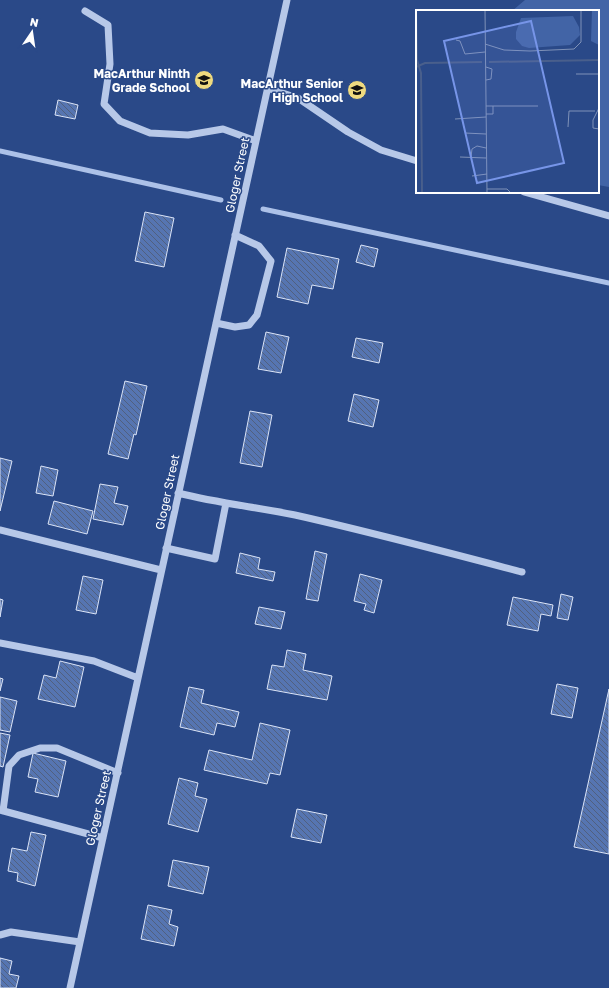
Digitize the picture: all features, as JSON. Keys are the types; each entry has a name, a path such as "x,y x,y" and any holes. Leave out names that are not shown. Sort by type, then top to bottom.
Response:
{"street":[{"name":"Gloger Street","path":"70,988 287,0"},
{"path":"85,11 108,25 110,64 104,104 120,121 150,134 188,135 223,129 256,141"},
{"path":"267,88 298,98 348,132 381,150 416,161"},
{"path":"528,193 609,216"},
{"path":"216,322 234,327 249,325 257,315 266,285 271,261 259,246 235,235"},
{"path":"178,493 226,503 261,508 324,522 413,543 522,572"},
{"path":"166,548 215,559 226,503"},
{"path":"0,530 161,570"},
{"path":"0,642 94,661 138,678"},
{"path":"102,838 2,811 9,766 19,755 40,748 57,748 118,773"},
{"path":"0,935 11,932 80,942"}],"shaded area":[{"path":"525,0 609,0 609,187 599,185 599,10 513,10"}],"building":[{"path":"58,100 78,105 75,119 55,115"},
{"path":"145,212 174,218 164,267 135,261"},
{"path":"361,245 378,249 374,267 356,262"},
{"path":"287,248 339,259 333,289 312,285 308,304 277,297"},
{"path":"266,332 289,337 281,373 258,369"},
{"path":"356,338 383,343 379,363 352,357"},
{"path":"125,381 147,386 136,435 134,434 128,459 108,454"},
{"path":"354,394 379,400 373,427 348,421"},
{"path":"250,411 272,415 262,467 240,463"},
{"path":"0,458 12,461 0,511"},
{"path":"41,466 58,470 53,496 36,493"},
{"path":"100,484 118,487 114,503 128,506 123,525 93,519"},
{"path":"54,501 93,511 87,534 48,524"},
{"path":"315,551 327,554 318,601 306,599"},
{"path":"240,553 260,558 258,569 275,572 273,581 236,573"},
{"path":"360,574 382,580 374,613 364,610 366,604 354,601"},
{"path":"83,576 103,580 96,614 76,610"},
{"path":"561,594 573,597 568,620 557,618"},
{"path":"513,597 553,605 551,616 541,614 538,631 507,625"},
{"path":"0,599 3,600 0,617"},
{"path":"259,607 285,612 281,629 255,624"},
{"path":"287,650 306,654 303,670 332,676 327,700 267,689 272,665 284,667"},
{"path":"60,661 84,667 75,707 38,699 44,675 56,678"},
{"path":"0,678 3,679 0,691"},
{"path":"557,684 578,688 572,718 551,714"},
{"path":"189,687 204,690 201,703 239,712 235,727 217,723 214,735 180,727"},
{"path":"609,689 609,854 574,847"},
{"path":"0,697 17,701 10,732 0,730"},
{"path":"260,723 290,730 280,775 270,773 267,784 204,770 209,750 252,760"},
{"path":"0,733 10,735 3,767 0,766"},
{"path":"33,753 66,761 58,797 35,792 38,779 28,777"},
{"path":"179,778 198,783 195,796 207,799 198,832 168,824"},
{"path":"297,809 327,815 321,843 291,837"},
{"path":"31,832 46,835 35,886 17,881 18,873 8,871 12,848 27,851"},
{"path":"173,860 209,867 203,894 168,886"},
{"path":"148,905 172,910 169,924 178,927 174,946 141,939"},
{"path":"0,958 12,961 9,974 19,976 16,988 0,988"}],"waterway":[{"path":"0,151 221,200"},
{"path":"263,209 609,283"}],"place":[{"name":"MacArthur Ninth Grade School","path":"204,80"},
{"name":"MacArthur Senior High School","path":"357,90"}]}
